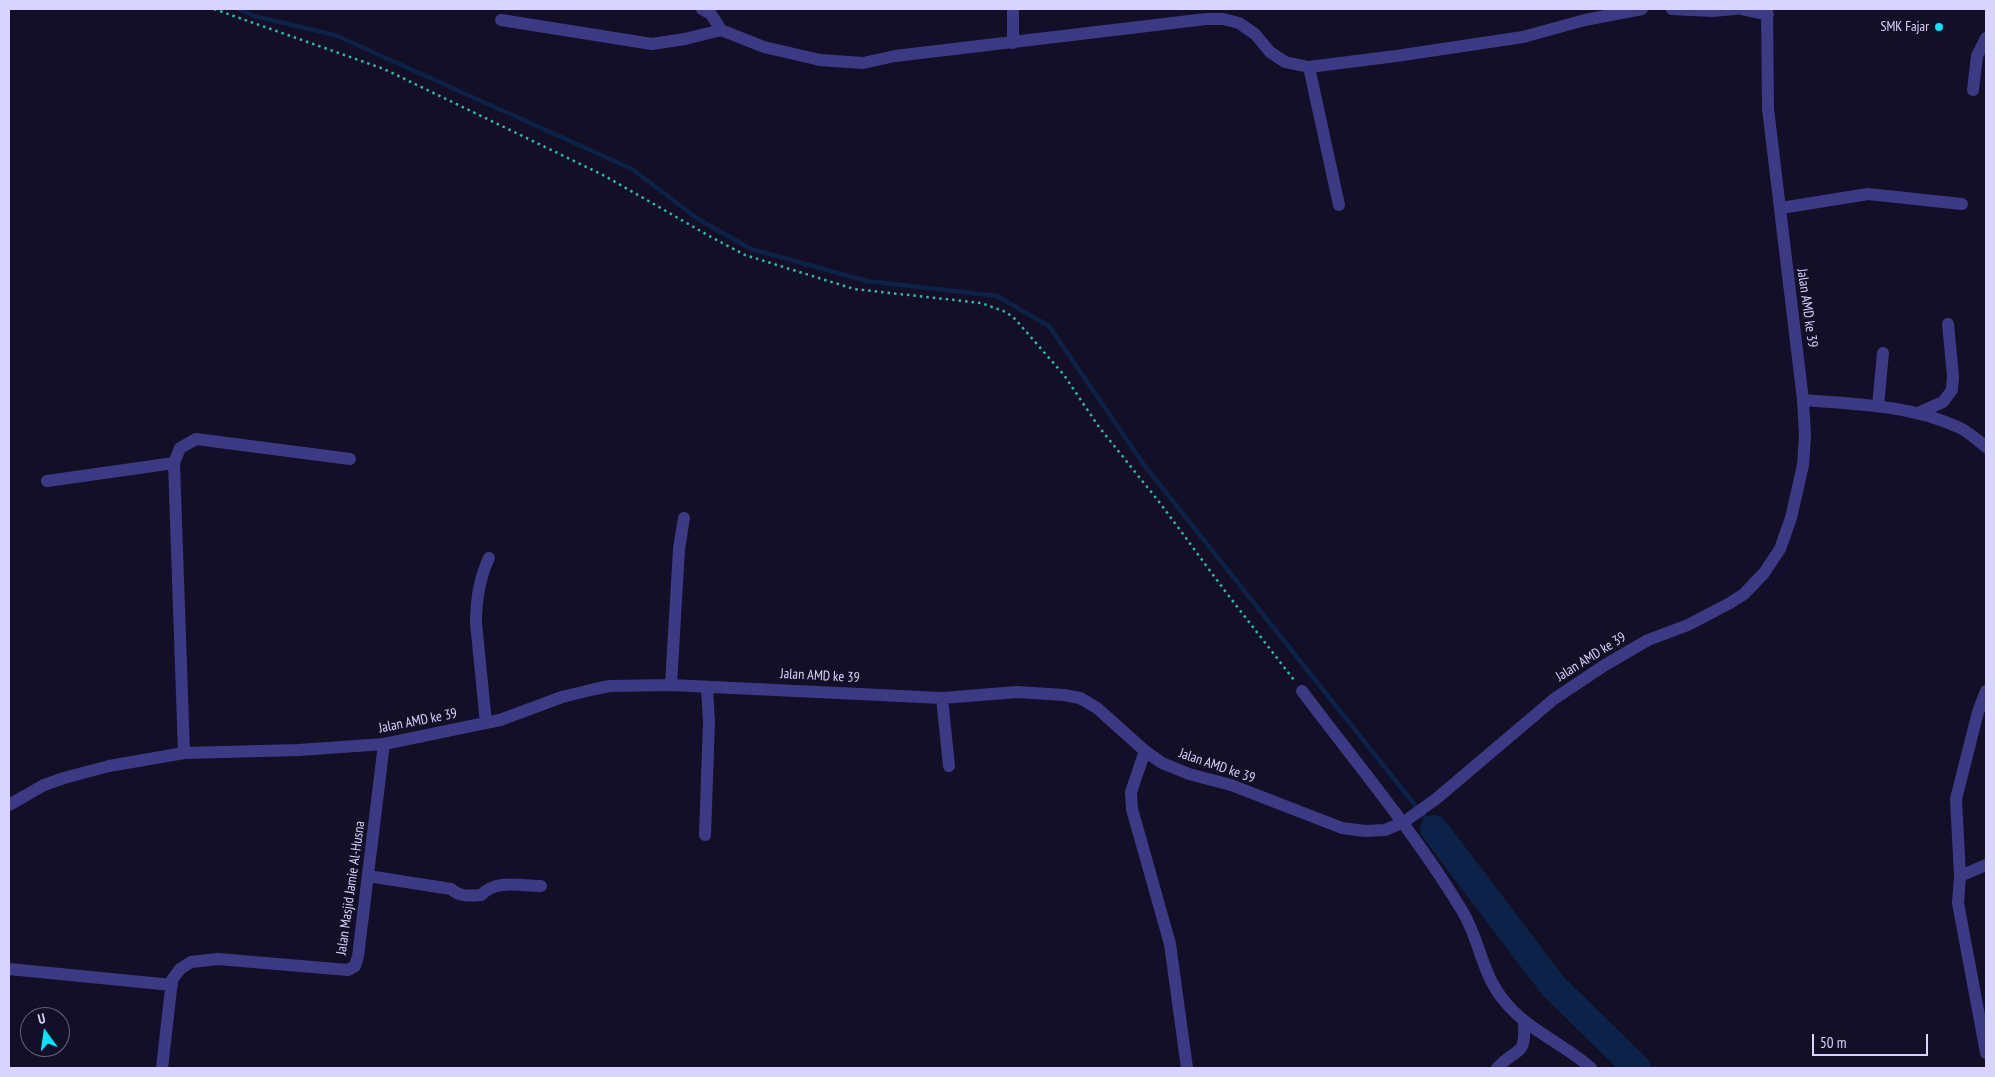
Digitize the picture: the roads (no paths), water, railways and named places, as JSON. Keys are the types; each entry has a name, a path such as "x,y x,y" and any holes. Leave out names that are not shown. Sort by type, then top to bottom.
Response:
{"street":[{"path":"702,9 711,14 721,30"},
{"path":"1013,9 1013,43"},
{"path":"500,20 652,44 685,39 721,30 764,47 820,60 863,63 894,56 1206,19 1223,19 1239,23 1255,34 1270,52 1285,62 1309,67 1523,37 1585,20 1642,9"},
{"path":"1672,9 1712,11 1735,9"},
{"path":"1741,9 1768,12"},
{"name":"Jalan AMD ke 39","path":"9,805 44,785 109,766 184,753 299,750 384,744 500,720 562,698 595,689 610,686 671,685 942,698 1017,692 1064,695 1080,698 1097,708 1145,751 1162,762 1189,774 1231,785 1342,828 1365,831 1385,830 1404,822 1436,799 1554,699 1605,665 1648,640 1688,626 1730,604 1744,594 1780,549 1791,518 1803,465 1805,435 1803,400 1768,109 1768,12"},
{"path":"1973,90 1977,56 1986,38"},
{"path":"1309,67 1339,206"},
{"path":"1781,208 1868,194 1962,204"},
{"path":"1918,413 1943,402 1952,390 1954,376 1948,324"},
{"path":"1878,406 1883,353"},
{"path":"1803,400 1878,406 1918,413 1960,427 1986,447"},
{"path":"184,753 174,463 180,448 196,439 350,459"},
{"path":"46,481 174,463"},
{"path":"671,685 679,548 684,518"},
{"path":"486,722 476,607 482,572 489,558"},
{"path":"705,835 709,722 707,688"},
{"path":"1302,691 1404,822 1468,922 1495,989 1524,1021 1538,1033 1591,1068"},
{"path":"1986,691 1978,712 1956,799 1960,876 1958,903 1986,1053"},
{"path":"942,698 949,766"},
{"name":"Jalan Masjid Jamie Al-Husna","path":"162,1068 172,980 180,969 191,962 208,960 348,970 355,966 358,956 384,744"},
{"path":"1145,751 1131,792 1132,810 1170,944 1187,1068"},
{"path":"1960,876 1986,865"},
{"path":"368,876 451,889 457,895 472,896 481,895 488,888 504,884 541,886"},
{"path":"9,969 172,985"},
{"path":"1497,1068 1522,1048 1525,1040 1524,1021"}],"waterway":[{"path":"239,9 254,16 335,35 632,169 698,219 751,249 867,281 997,296 1049,326 1144,465 1434,829"},
{"path":"1434,829 1553,986 1637,1068"}],"place":[{"name":"SMK Fajar","path":"1939,27"}]}
